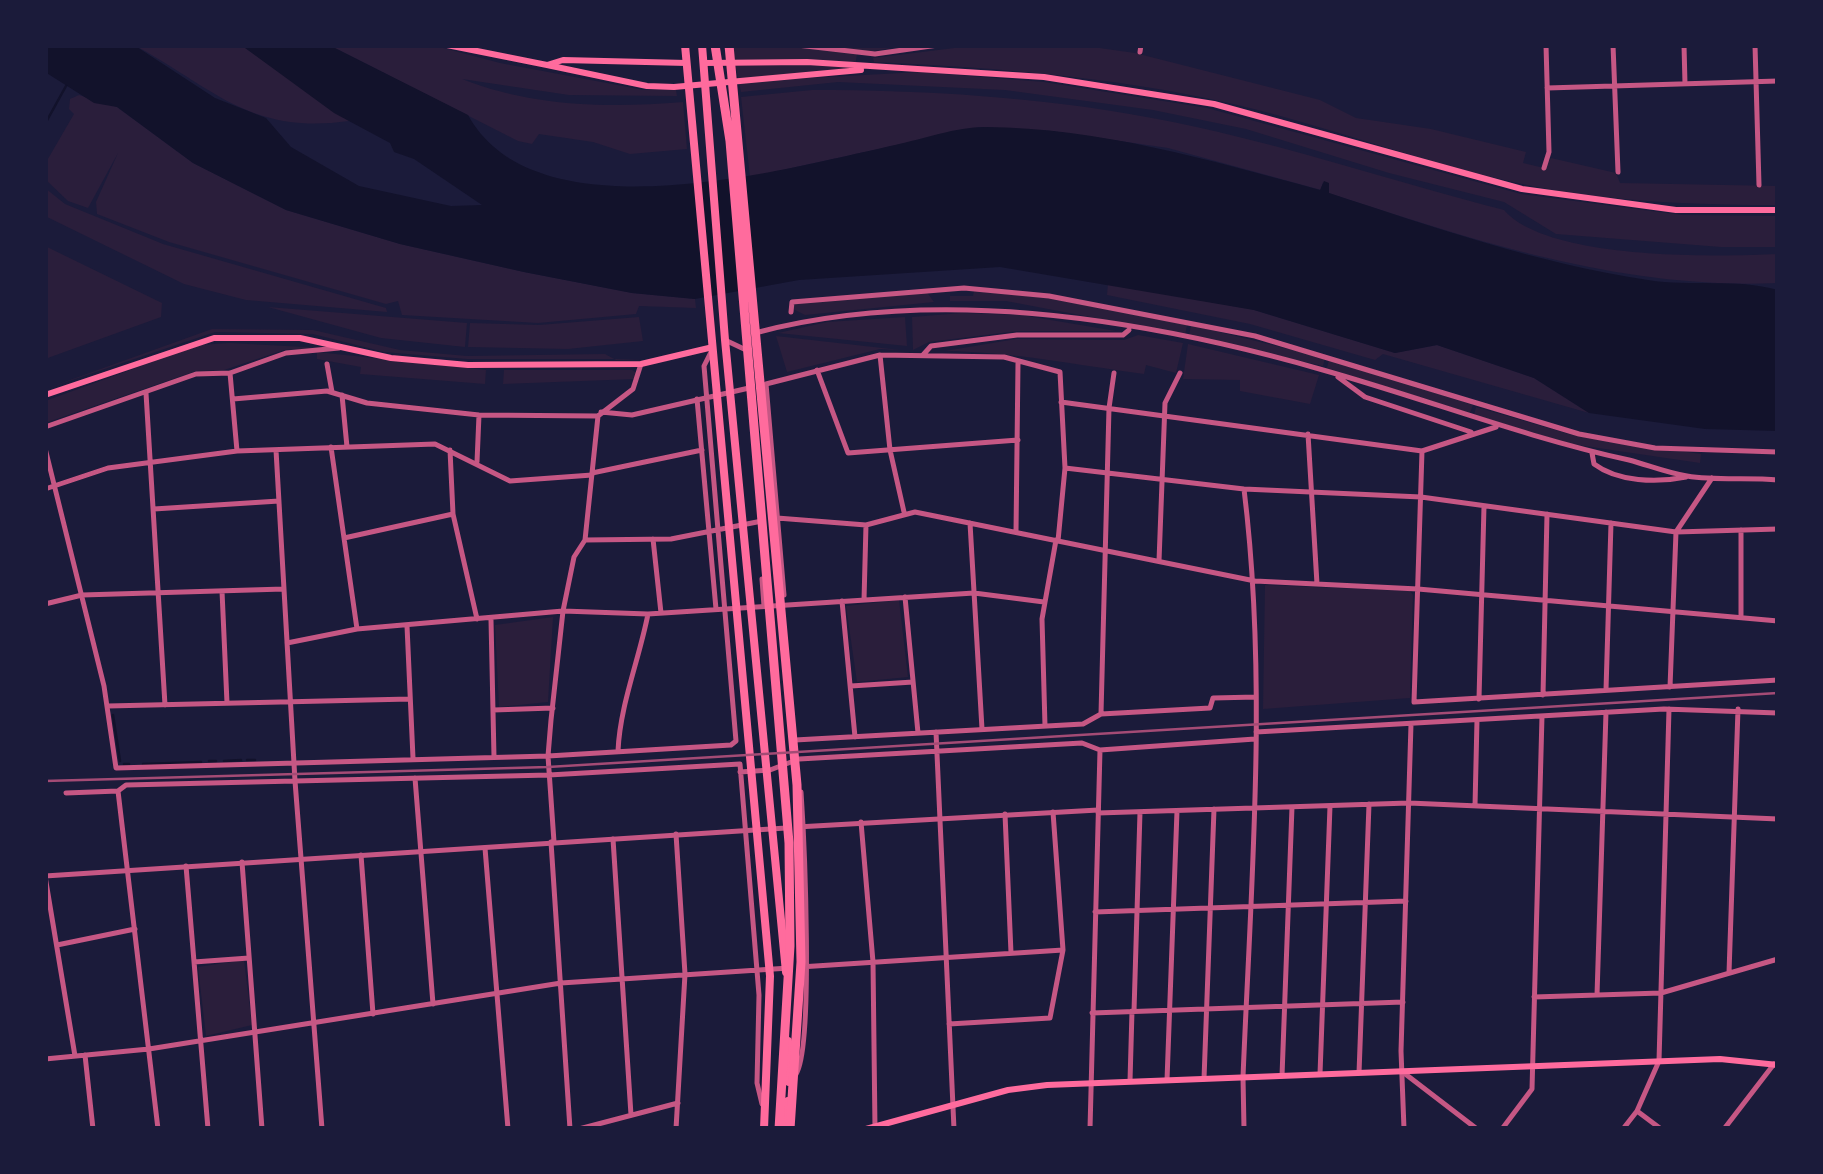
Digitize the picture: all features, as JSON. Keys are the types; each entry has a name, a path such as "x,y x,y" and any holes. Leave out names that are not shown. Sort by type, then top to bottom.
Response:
{"highway":[{"path":"686,45 770,976 764,1129"},
{"path":"702,45 724,340 786,974 789,1079 785,1129"},
{"path":"715,45 731,159 790,843 785,1129"},
{"path":"729,45 797,785 801,962 785,1129"}],"main road":[{"path":"446,45 648,86 740,84 872,68"},
{"path":"547,65 563,60 687,68"},
{"path":"704,66 855,67 1044,77 1214,104 1522,189 1676,210 1778,210"},
{"path":"45,396 201,339 300,338 391,358 468,365 640,364 713,348"},
{"path":"872,1128 1028,1086 1659,1061 1776,1064"}],"street":[{"path":"798,45 856,54 938,45"},
{"path":"1544,168 1549,152 1546,45"},
{"path":"1614,45 1618,172"},
{"path":"1684,45 1686,84"},
{"path":"1755,45 1759,185"},
{"path":"855,67 856,54"},
{"path":"1547,88 1778,81"},
{"path":"792,312 792,302 894,292 1008,290 1255,336 1579,434 1655,448 1778,452"},
{"path":"724,340 808,319 956,310 1049,314 1252,351 1496,426 1689,476 1778,480"},
{"path":"923,355 932,346 1018,335 1123,335 1130,329"},
{"path":"724,340 742,346 746,365 764,606"},
{"path":"45,427 196,374 230,373 286,353 340,348"},
{"path":"45,448 107,706 116,768 548,756 731,745 736,740 704,368 713,348"},
{"path":"880,355 890,450 904,512"},
{"path":"233,399 332,392 478,416 632,415 880,355 1004,357 1018,363 1053,366 1060,372 1065,468 1057,540 1044,602 1045,726"},
{"path":"1016,532 1018,363"},
{"path":"327,364 332,392"},
{"path":"570,1129 548,756 563,611 574,558 585,540 599,414 633,389 640,364"},
{"path":"816,370 848,453 1018,440"},
{"path":"230,373 238,451"},
{"path":"1159,562 1164,403 1180,373"},
{"path":"1101,714 1109,408 1114,374"},
{"path":"1337,374 1341,382 1365,398 1471,432"},
{"path":"766,384 795,741 1083,724 1101,714 1210,708 1213,698 1256,697"},
{"path":"146,393 165,704"},
{"path":"342,396 347,447"},
{"path":"697,399 716,609"},
{"path":"1062,402 1422,450 1496,426"},
{"path":"477,462 478,416"},
{"path":"1308,434 1317,584"},
{"path":"45,489 108,468 238,451 435,444 510,481 592,474 702,450"},
{"path":"331,447 357,630"},
{"path":"276,450 294,781 322,1129"},
{"path":"450,450 453,514 477,620"},
{"path":"1422,450 1414,702 1778,680"},
{"path":"1592,453 1594,464 1603,471 1639,479 1689,476"},
{"path":"1065,468 1244,489 1420,497 1676,532 1778,529"},
{"path":"1670,687 1676,532 1712,478"},
{"path":"1244,489 1255,581 1256,697 1244,1129"},
{"path":"154,508 279,500"},
{"path":"1479,699 1484,506"},
{"path":"585,540 654,539 778,518 866,525 904,512 1255,581 1418,589 1778,621"},
{"path":"344,538 453,514"},
{"path":"1543,695 1547,514"},
{"path":"970,523 982,729"},
{"path":"1606,691 1611,523"},
{"path":"864,600 866,525"},
{"path":"1740,618 1742,530"},
{"path":"654,539 661,614"},
{"path":"45,604 82,596 284,588"},
{"path":"222,591 227,703"},
{"path":"287,643 357,630 563,611 661,614 974,592 1044,602"},
{"path":"905,597 918,733"},
{"path":"842,601 855,737"},
{"path":"618,751 620,717 636,674 648,614"},
{"path":"491,619 494,757"},
{"path":"407,626 413,758"},
{"path":"850,686 913,682"},
{"path":"107,706 410,699"},
{"path":"493,710 553,708"},
{"path":"1624,1129 1638,1111 1659,1061 1669,709"},
{"path":"1730,973 1738,709"},
{"path":"740,772 770,770 799,759 1082,743 1100,750 1606,712 1738,709 1778,713"},
{"path":"1597,995 1606,712"},
{"path":"1502,1129 1531,1093 1542,716"},
{"path":"1475,806 1477,720"},
{"path":"1404,1129 1403,1002 1412,724"},
{"path":"936,732 954,1129"},
{"path":"1090,1129 1100,750"},
{"path":"789,1079 802,1064 806,967 799,759"},
{"path":"66,793 118,791 126,786 549,776 740,764 757,969 757,1083 766,1111"},
{"path":"415,778 432,1004"},
{"path":"118,791 158,1129"},
{"path":"75,1056 45,876 1053,812 1409,803 1778,820"},
{"path":"1359,1073 1369,804"},
{"path":"1320,1074 1330,806"},
{"path":"1282,1076 1292,807"},
{"path":"1167,1080 1177,810"},
{"path":"1204,1079 1214,810"},
{"path":"949,1024 1050,1018 1063,950 1053,812"},
{"path":"1130,1081 1140,812"},
{"path":"1004,814 1011,953"},
{"path":"861,822 873,962 872,1128"},
{"path":"676,834 685,974 676,1129"},
{"path":"612,838 631,1115"},
{"path":"485,846 508,1129"},
{"path":"361,854 372,1014"},
{"path":"242,862 262,1129"},
{"path":"186,866 208,1129"},
{"path":"1095,912 1406,901"},
{"path":"57,945 135,929"},
{"path":"45,1060 149,1049 561,983 1063,950"},
{"path":"194,962 249,958"},
{"path":"1534,997 1661,993 1778,959"},
{"path":"1092,1013 1403,1002"},
{"path":"86,1056 93,1129"},
{"path":"1724,1129 1776,1064"},
{"path":"1402,1072 1476,1129"},
{"path":"579,1129 678,1103"},
{"path":"1638,1111 1661,1129"}],"shaded area":[{"path":"45,45 134,45 215,98 266,118 291,147 359,186 451,206 482,205 414,159 394,152 390,143 334,113 241,45 329,45 468,115 501,153 548,175 604,185 729,179 985,127 1113,139 1320,190 1324,181 1329,183 1329,193 1567,264 1648,280 1746,284 1778,290 1778,431 1705,429 1589,413 1534,378 1437,345 1395,353 1254,310 1000,267 799,280 695,299 632,293 524,272 400,244 286,210 193,163 117,107 94,103 45,72"},
{"path":"134,45 241,45 349,121 314,124 258,114 211,92"},
{"path":"329,45 432,45 500,63 644,90 676,90 677,96 569,95 462,79 516,95 571,103 683,102 687,149 630,154 593,142 539,134 532,144 518,141"},
{"path":"731,45 908,45 857,54 855,67 790,79 920,72 1044,82 1207,108 1521,194 1682,215 1778,216 1778,247 1721,247 1556,234 1504,202 1389,173 1246,129 1153,110 1005,90 838,82 741,92"},
{"path":"979,45 1078,45 1135,53 1320,100 1356,118 1431,129 1526,152 1523,163 1544,168 1551,158 1616,173 1620,183 1778,186 1778,205 1675,203 1573,193 1493,178 1211,99 1067,76 874,62 873,58"},
{"path":"812,90 983,96 1152,118 1285,149 1504,210 1525,226 1592,247 1674,255 1778,254 1778,283 1663,279 1550,259 1329,193 1323,182 1321,190 1168,148 1051,131 980,127 750,177 741,97"},
{"path":"79,95 117,107 193,163 286,210 400,244 524,272 632,293 695,299 696,308 639,306 636,314 538,323 402,315 398,301 386,304 169,242 97,214 96,202 118,153 88,208 68,201 45,179 45,164 74,114 69,109 70,99"},
{"path":"45,188 65,204 163,244 386,308 387,312 246,300 184,284 45,216"},
{"path":"45,246 162,303 161,317 45,359"},
{"path":"1108,283 1254,310 1395,353 1437,345 1534,378 1589,413 1383,354 1375,360 1250,324 1107,295"},
{"path":"926,291 934,302 805,315 793,309 794,303"},
{"path":"974,291 1047,298 1187,325 1185,335 1006,301 950,301 950,296 973,296"},
{"path":"268,307 467,323 465,347 381,338"},
{"path":"962,313 1021,315 1116,331 1018,331 929,342 913,350 912,317"},
{"path":"639,317 643,341 568,349 468,347 470,323 539,325"},
{"path":"905,317 907,346 778,333 827,322"},
{"path":"1191,325 1325,358 1323,366 1189,336"},
{"path":"212,329 313,330 400,350 467,356 605,354 614,359 467,359 384,352 313,334 215,332 45,389"},
{"path":"1138,335 1183,343 1176,373 1146,365 1144,374 1020,356 945,351 1016,339 1124,340"},
{"path":"776,336 900,350 880,349 787,372"},
{"path":"1188,344 1319,375 1310,404 1240,391 1240,380 1183,379"},
{"path":"199,345 323,348 284,350 224,370 196,371 45,423 45,401"},
{"path":"317,352 486,370 485,384 360,374 361,367 317,359"},
{"path":"1329,359 1473,405 1470,413 1327,368"},
{"path":"504,370 637,373 635,379 503,384"},
{"path":"1476,407 1576,436 1701,454 1700,463 1571,444 1474,415"},
{"path":"1265,585 1410,591 1410,698 1263,709"},
{"path":"899,600 908,677 857,682 846,606"},
{"path":"553,617 548,702 499,707 495,625"},
{"path":"244,960 252,1025 206,1036 198,967"}],"waterway":[{"path":"45,124 66,86"},
{"path":"113,715 120,761"},
{"path":"224,761 241,760"},
{"path":"247,760 255,760"},
{"path":"209,761 216,761"},
{"path":"143,764 201,762"},
{"path":"124,764 129,764"}],"railway":[{"path":"45,781 548,767 1778,693"}]}
